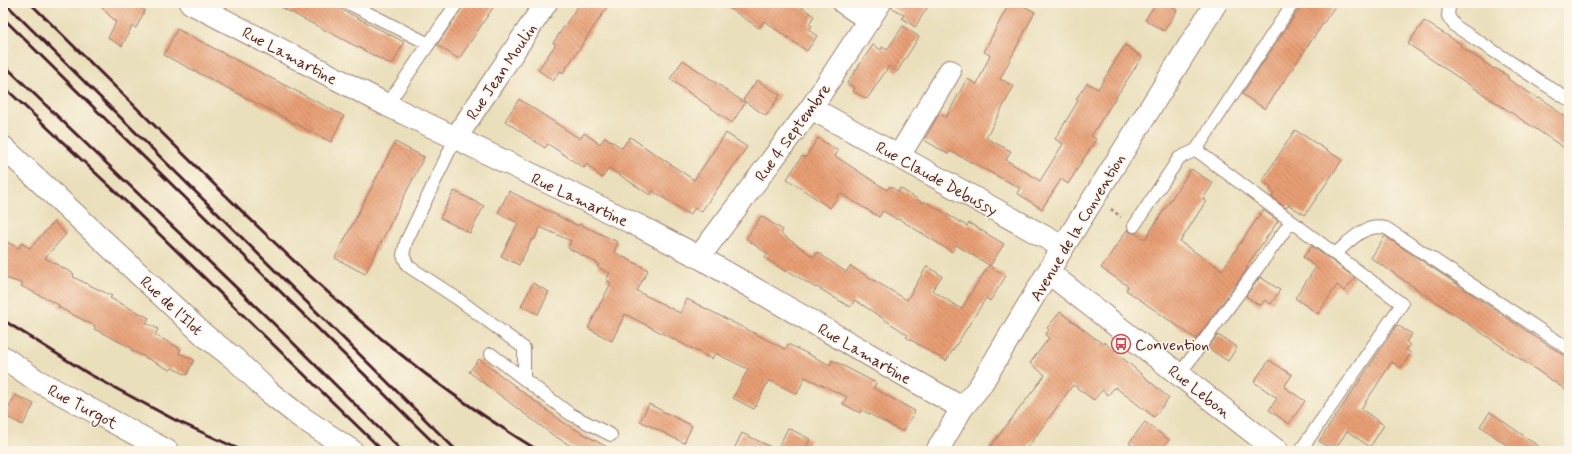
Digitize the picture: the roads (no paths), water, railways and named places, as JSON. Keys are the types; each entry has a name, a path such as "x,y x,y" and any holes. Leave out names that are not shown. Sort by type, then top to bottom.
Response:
{"street":[{"name":"Rue Jean Moulin","path":"455,139 546,3"},
{"path":"844,3 874,11"},
{"name":"Avenue de la Convention","path":"937,451 962,408 980,386 1049,273 1063,247 1216,3"},
{"name":"Rue Lamartine","path":"202,5 387,106 641,227 700,257 962,408"},
{"name":"Rue 4 Septembre","path":"700,257 811,108 874,11"},
{"path":"899,156 950,71"},
{"name":"Rue Claude Debussy","path":"811,108 1063,247"},
{"name":"Rue de l'Ilot","path":"3,147 204,336 236,360 269,392 298,415 352,451"},
{"name":"Rue Lebon","path":"1049,273 1277,451"},
{"name":"Rue Turgot","path":"3,357 36,380 167,451"}],"lane":[{"path":"348,3 429,44"},
{"path":"387,106 457,3"},
{"path":"1134,226 1179,158 1196,150 1293,3"},
{"path":"1451,3 1448,16 1455,26 1569,100"},
{"path":"455,139 406,242 403,255 408,266 458,299 524,348 524,379"},
{"path":"1196,150 1402,304 1300,451"},
{"path":"1179,375 1292,222"},
{"path":"1335,254 1368,227 1378,226 1386,228 1569,349"},
{"path":"491,354 570,414 611,435"}],"railway":[{"path":"5,3 457,451"},
{"path":"30,3 242,211 308,274 353,314 450,392 539,451"},
{"path":"3,18 442,451"},
{"path":"3,64 270,320 402,451"},
{"path":"3,86 117,193 383,451"},
{"path":"3,320 89,374 175,420 243,451"}],"place":[{"name":"Convention","path":"1121,344"}]}
